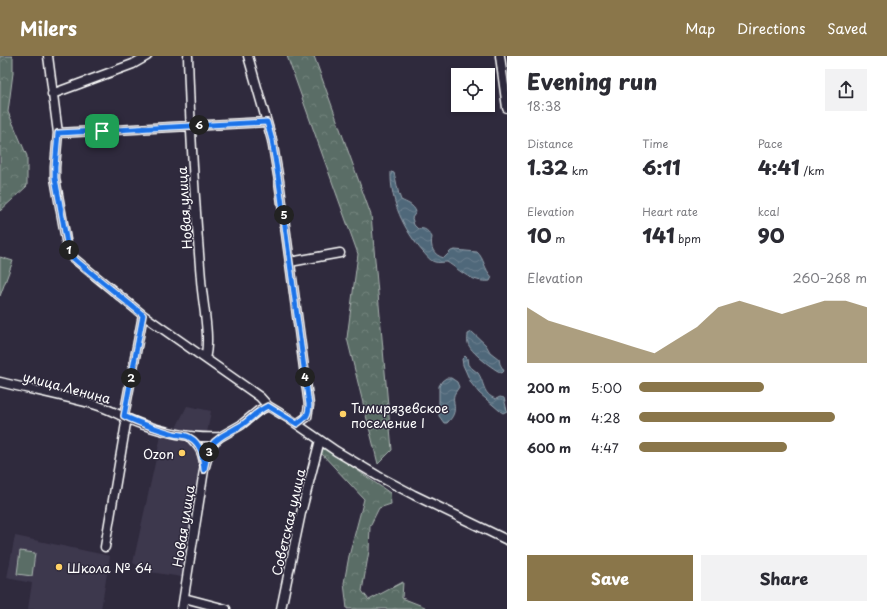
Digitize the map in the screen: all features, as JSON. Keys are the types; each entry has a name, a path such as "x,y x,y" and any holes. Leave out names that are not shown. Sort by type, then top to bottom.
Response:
{"street":[{"path":"48,56 58,133 55,178 68,249 72,257 143,315 260,397 268,406 320,440 395,486 507,540"},
{"path":"52,94 133,64 147,56"},
{"name":"Новая улица","path":"188,56 190,126 206,331 205,358"},
{"path":"248,56 272,140 290,262 309,405 307,417 297,424"},
{"path":"500,56 507,108"},
{"path":"58,133 267,122"},
{"path":"290,262 340,253"},
{"path":"105,547 126,423 124,416 143,315"},
{"name":"улица Ленина","path":"0,382 96,405 140,424 176,434 208,438 220,437"},
{"name":"Новая улица","path":"182,609 204,470 210,448 220,437 241,425 258,411 268,406"},
{"path":"189,436 198,445 202,452 204,470"},
{"name":"Советская улица","path":"281,609 320,440"},
{"path":"184,598 226,609"}],"shaded area":[{"path":"187,406 211,411 207,433 176,428"},
{"path":"161,436 190,443 201,461 182,577 150,572 133,563"},
{"name":"Школа № 64","path":"15,536 110,556 101,609 28,609 32,583 7,578"}],"green space":[{"path":"0,56 13,57 13,73 8,112 27,156 27,186 0,211"},
{"path":"287,56 314,56 371,215 392,450 378,464 347,338 358,254"},
{"path":"0,257 13,261 0,296"},
{"path":"324,447 390,493 391,504 379,508 370,526 369,551 362,591 369,600 403,582 402,598 425,607 425,609 347,609 344,583 349,556 364,499 321,453"},
{"path":"20,551 35,553 32,576 17,574"}],"water":[{"path":"391,172 394,173 401,200 410,204 416,212 412,218 414,225 418,229 425,229 430,233 432,237 431,244 435,253 444,258 451,251 455,250 477,252 481,257 487,271 492,277 490,281 472,278 447,262 435,262 427,256 404,225 393,194"},
{"path":"472,332 486,345 490,352 499,359 504,371 502,373 482,360 469,346 468,334"},
{"path":"465,356 467,358 468,365 478,373 488,394 496,399 500,397 504,398 507,411 503,413 500,411 479,393 471,383 463,365 462,359"},
{"path":"446,378 451,378 457,382 459,387 454,396 453,414 447,423 444,423 439,416 439,386"}],"place":[{"name":"Тимирязевское поселение I","path":"343,414"},
{"name":"Ozon","path":"182,453"},
{"name":"Школа № 64","path":"59,567"}],"route":[{"path":"267,122 272,140 279,182 309,411 307,417 297,424 273,408 268,406 262,408 241,425 214,442 210,448 204,470 202,452 198,445 189,436 140,424 124,416 143,315 72,257 68,249 55,178 58,133 102,131 267,122"}]}
